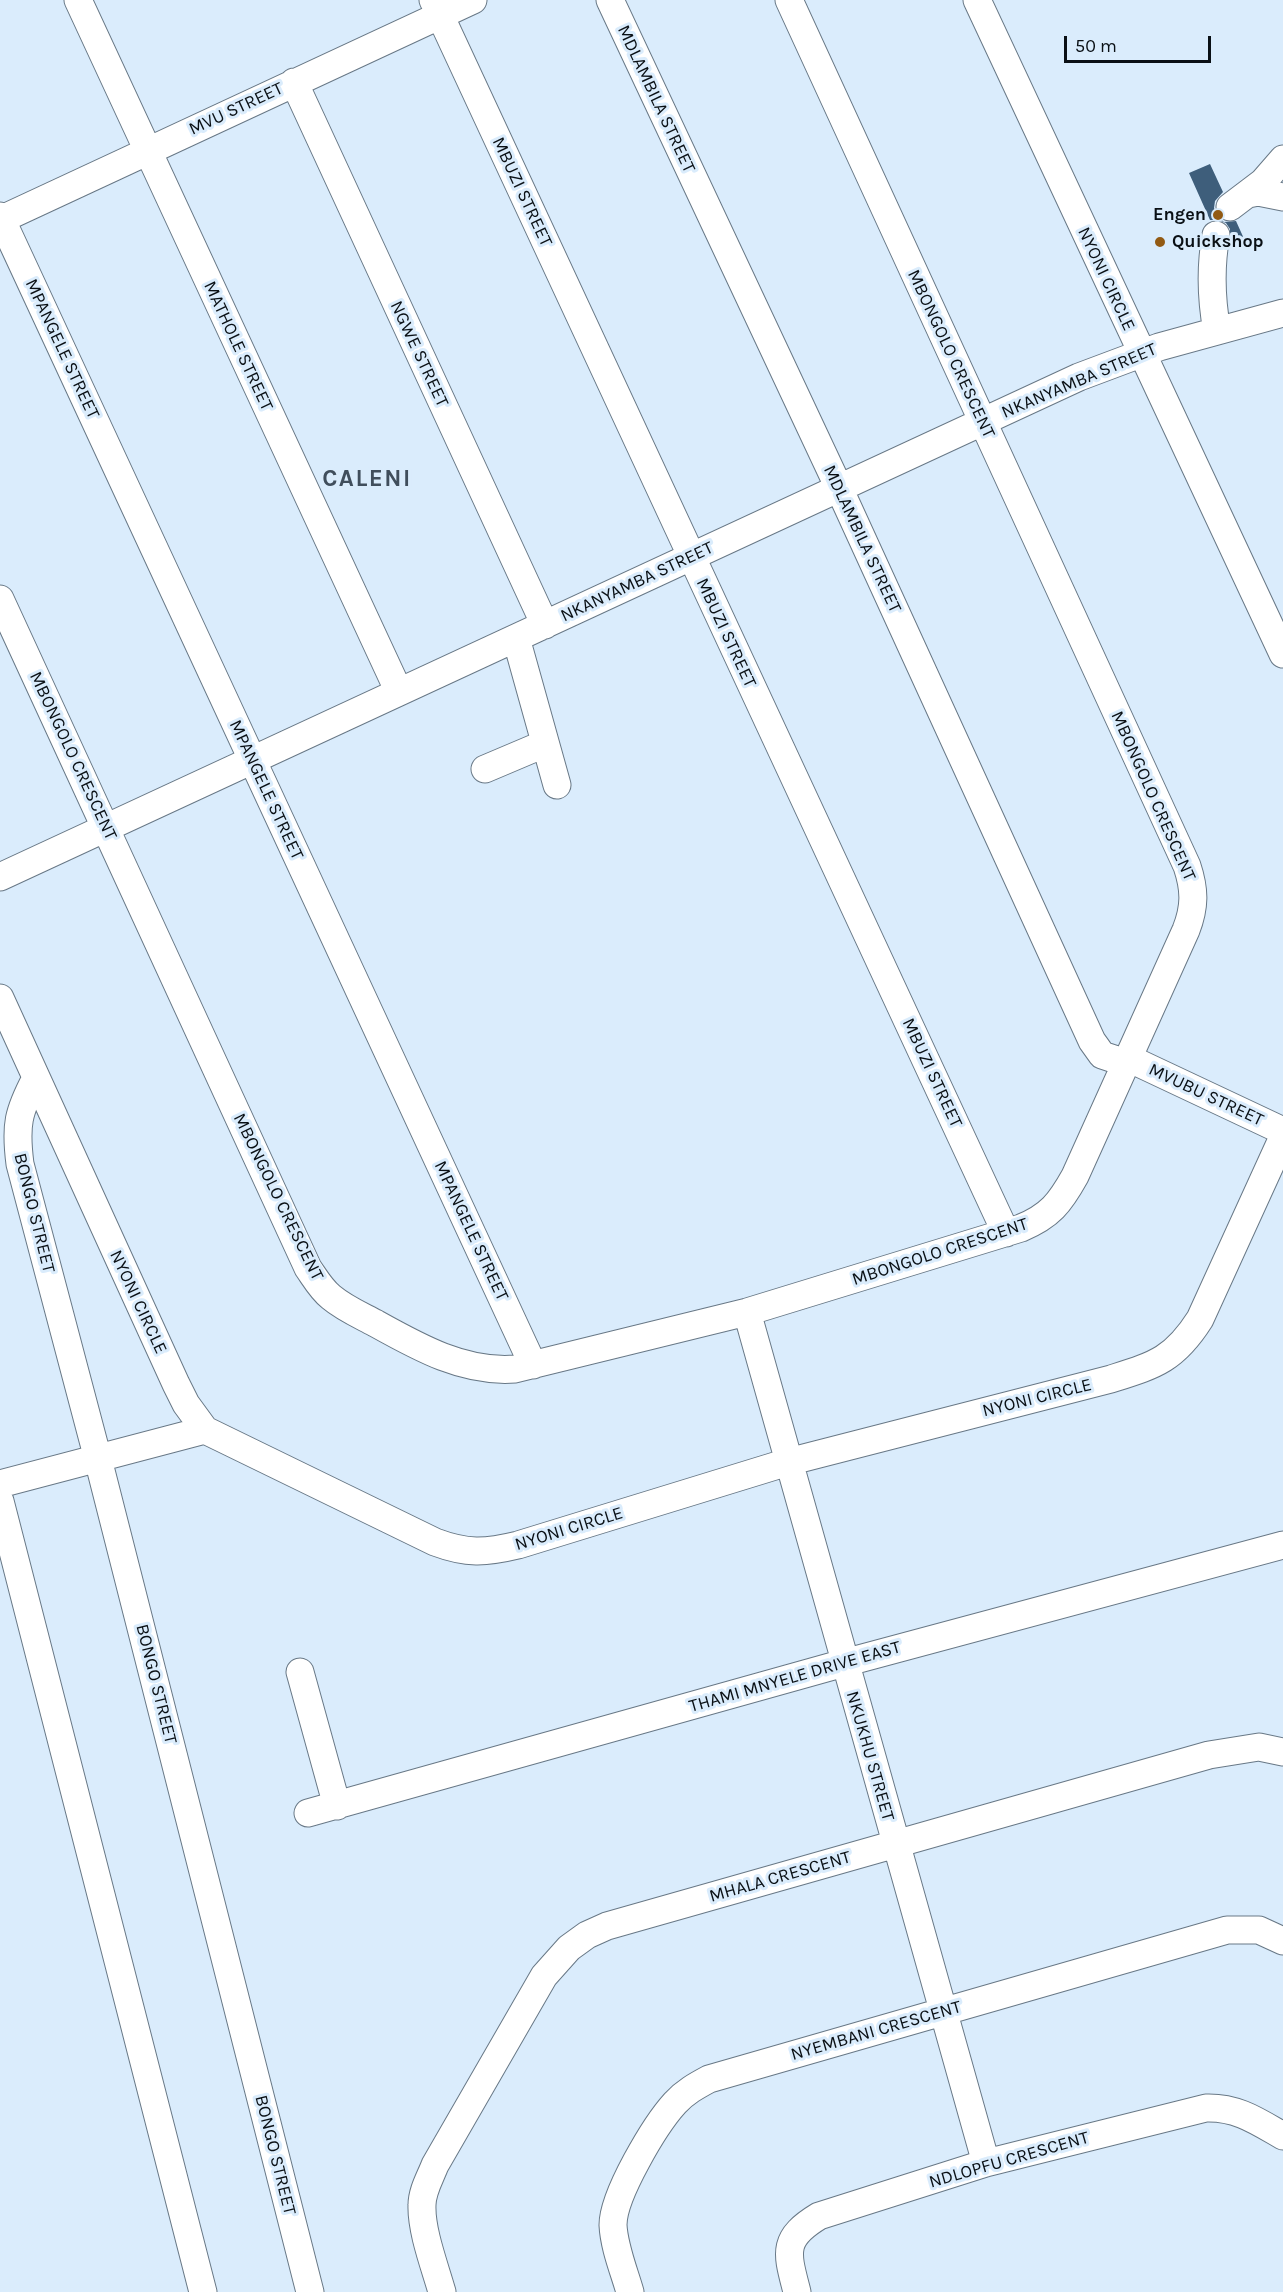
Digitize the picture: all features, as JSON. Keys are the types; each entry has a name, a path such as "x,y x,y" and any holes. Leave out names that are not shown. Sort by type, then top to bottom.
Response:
{"street":[{"name":"MATHOLE STREET","path":"78,0 399,692"},
{"name":"MVU STREET","path":"1,218 294,82 437,8 473,0"},
{"name":"MDLAMBILA STREET","path":"610,0 839,488 1088,1032 1119,1058"},
{"name":"MBONGOLO CRESCENT","path":"0,599 308,1268 322,1289 344,1306 391,1332 460,1363 504,1370 533,1365 747,1312 1006,1233 1035,1222 1056,1206 1075,1176 1107,1102 1119,1058 1186,930 1194,903 1194,889 1187,866 789,0"},
{"name":"NYONI CIRCLE","path":"976,0 1283,654"},
{"name":"MBUZI STREET","path":"437,8 1006,1233"},
{"name":"NGWE STREET","path":"294,82 545,625"},
{"path":"1283,159 1273,172 1239,201 1258,192 1283,196"},
{"name":"MPANGELE STREET","path":"1,218 533,1365"},
{"path":"1216,235 1212,258 1212,279 1217,331"},
{"name":"NKANYAMBA STREET","path":"0,877 1078,377 1140,353 1283,313"},
{"path":"516,638 557,785"},
{"path":"485,769 544,744"},
{"name":"NYONI CIRCLE","path":"0,998 176,1384 190,1411 206,1430 435,1542 455,1550 470,1552 484,1552 518,1545 788,1462 1111,1379 1148,1368 1166,1359 1188,1338 1200,1319 1283,1137"},
{"name":"MVUBU STREET","path":"1119,1058 1283,1131"},
{"name":"BONGO STREET","path":"36,1078 22,1105 17,1122 20,1164 99,1459 310,2292"},
{"name":"NKUKHU STREET","path":"747,1312 986,2163"},
{"path":"0,1484 206,1430"},
{"path":"0,1501 203,2292"},
{"name":"THAMI MNYELE DRIVE EAST","path":"308,1813 844,1663 1283,1545"},
{"path":"300,1672 337,1806"},
{"name":"MHALA CRESCENT","path":"442,2292 423,2222 422,2204 425,2188 441,2155 544,1976 569,1948 587,1935 607,1926 1209,1755 1259,1747 1283,1752"},
{"name":"NYEMBANI CRESCENT","path":"630,2292 614,2237 616,2206 644,2148 664,2116 683,2095 709,2079 1227,1930 1259,1930 1283,1941"},
{"name":"NDLOPFU CRESCENT","path":"797,2292 790,2264 790,2245 801,2228 819,2216 986,2163 1206,2108 1231,2109 1243,2113 1283,2136"}],"building":[{"path":"1210,164 1223,192 1215,201 1214,208 1217,216 1224,222 1236,221 1245,241 1230,248 1230,229 1226,223 1210,220 1189,173"}],"place":[{"name":"Engen","path":"1218,215"},
{"name":"Quickshop","path":"1160,242"}],"district":[{"name":"CALENI","path":"367,479"}]}
